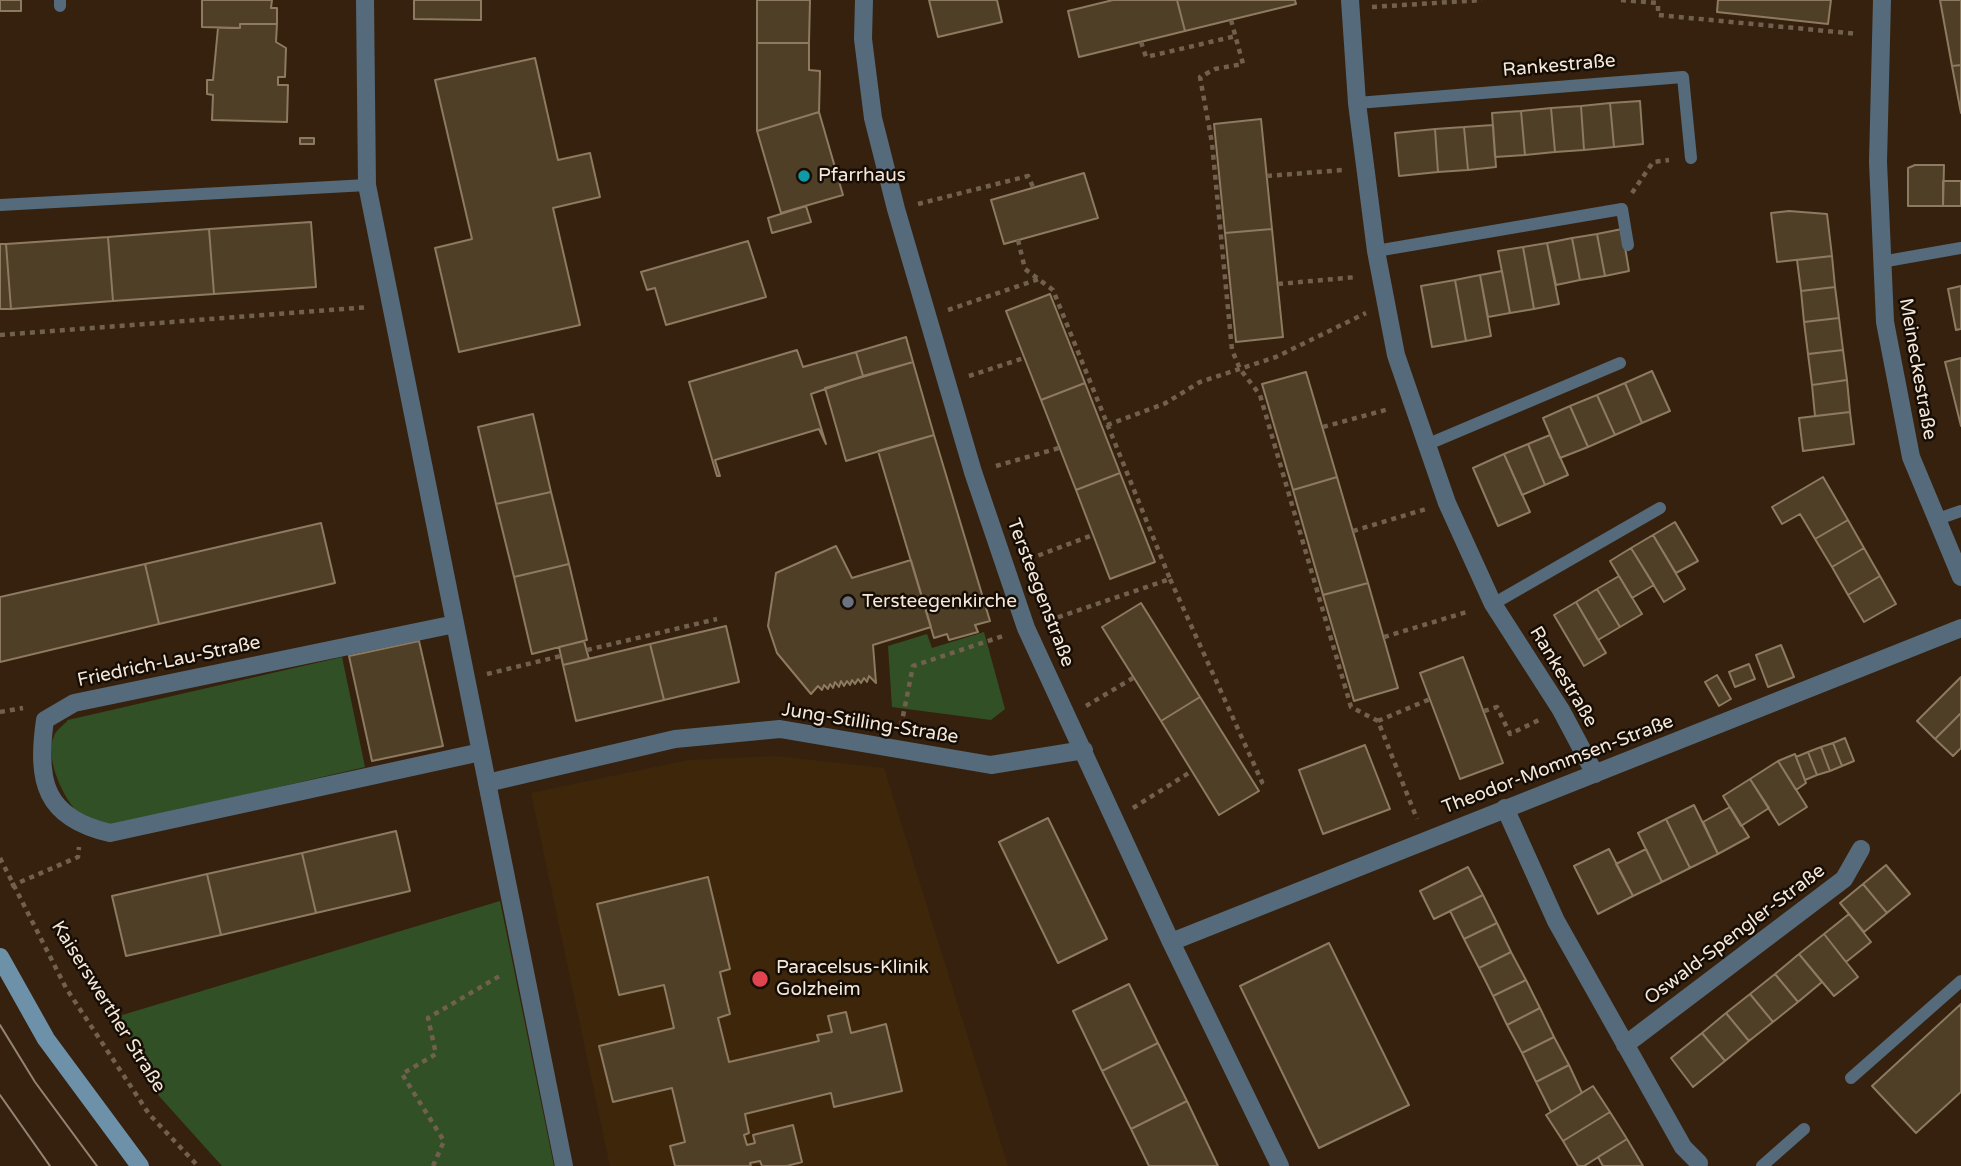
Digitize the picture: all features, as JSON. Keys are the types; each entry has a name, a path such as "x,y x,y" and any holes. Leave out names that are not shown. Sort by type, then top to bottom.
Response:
{"street":[{"path":"365,0 367,185 564,1166"},
{"name":"Tersteegenstraße","path":"863,0 863,39 873,118 896,209 973,472 1026,628 1171,942 1280,1166"},
{"name":"Meineckestraße","path":"1882,0 1878,162 1885,322 1895,387 1911,457 1961,577"},
{"name":"Rankestraße","path":"1350,5 1356,103 1376,251 1396,355 1447,503 1493,604 1561,710 1595,774"},
{"name":"Friedrich-Lau-Straße","path":"455,624 74,703 45,720 40,756 54,806 82,827 110,833 481,752"},
{"name":"Theodor-Mommsen-Straße","path":"1171,942 1961,628"},
{"name":"Jung-Stilling-Straße","path":"486,783 675,739 780,729 991,765 1084,750"},
{"path":"1506,808 1556,921 1683,1147 1699,1163"},
{"name":"Oswald-Spengler-Straße","path":"1625,1045 1844,879 1861,849"},
{"path":"0,957 46,1039 140,1166"}],"lane":[{"name":"Rankestraße","path":"1356,103 1683,77 1691,158"},
{"path":"0,205 367,185"},
{"path":"1376,251 1622,209 1628,245"},
{"path":"1881,262 1961,248"},
{"path":"1426,445 1620,363"},
{"path":"1493,604 1660,508"},
{"path":"1936,520 1961,510"},
{"path":"1852,1078 1961,981"},
{"path":"1762,1166 1804,1129"}],"path":[{"path":"1350,5 1482,0"},
{"path":"1621,0 1658,3 1658,15 1850,34 1881,34"},
{"path":"1231,20 1243,64 1214,69 1200,77 1200,89 1212,143 1232,350 1240,369 1260,394 1351,707 1378,722 1425,839"},
{"path":"1141,42 1146,57 1236,36"},
{"path":"1622,209 1653,162 1691,158"},
{"path":"1267,176 1365,168"},
{"path":"896,209 1028,176 1033,187"},
{"path":"1018,240 1025,270 1040,278 1053,290 1170,579 1262,782 1256,785"},
{"path":"1278,284 1381,275"},
{"path":"927,315 1040,278"},
{"path":"1107,425 1164,404 1200,382 1276,357 1387,303"},
{"path":"0,335 391,305"},
{"path":"947,383 1024,358"},
{"path":"1323,428 1413,403"},
{"path":"973,472 1059,448"},
{"path":"1353,531 1447,503"},
{"path":"1006,568 1093,536"},
{"path":"897,749 913,666 1170,579"},
{"path":"1384,637 1493,604"},
{"path":"587,650 717,619"},
{"path":"466,679 561,656"},
{"path":"1067,716 1133,678"},
{"path":"1378,722 1430,699"},
{"path":"1484,711 1497,707 1510,734 1561,710"},
{"path":"1116,818 1192,771"},
{"path":"11,886 78,857 82,827"},
{"name":"Kaiserswerther Straße","path":"0,858 11,886 66,988 149,1114 198,1166"},
{"path":"433,1166 444,1141 402,1074 436,1054 428,1018 504,973 524,971"}],"shaded area":[{"name":"Paracelsus-Klinik Golzheim","path":"774,756 884,768 1008,1166 610,1166 531,793 689,760"}],"green space":[{"path":"984,632 1005,709 991,720 892,707 888,646 927,634 932,648"},
{"path":"342,657 365,767 111,826 92,823 82,816 60,784 51,746 55,734 68,720"},
{"path":"500,901 554,1166 222,1166 159,1096 119,1016"}],"building":[{"path":"0,0 21,0 21,11 0,11"},
{"path":"202,0 272,0 271,8 277,8 277,24 240,24 240,28 202,27"},
{"path":"414,0 481,0 481,20 414,19"},
{"path":"757,0 810,0 809,43 757,43"},
{"path":"929,0 997,0 1002,22 938,37"},
{"path":"1113,0 1177,0 1185,31 1079,57 1068,11"},
{"path":"1177,0 1295,0 1296,4 1185,31"},
{"path":"1718,0 1831,0 1828,24 1717,12"},
{"path":"1940,0 1961,0 1961,65 1952,66"},
{"path":"240,24 277,24 276,42 286,48 285,77 278,77 278,85 288,85 287,122 212,120 213,95 207,94 207,80 213,80 218,28 240,28"},
{"path":"757,43 809,43 809,70 820,71 819,112 757,131"},
{"path":"535,58 558,160 590,153 600,197 553,208 580,325 459,352 435,248 472,239 435,80"},
{"path":"1961,65 1961,113 1952,66"},
{"path":"1640,101 1643,144 1614,147 1610,103"},
{"path":"1610,103 1614,147 1584,150 1581,106"},
{"path":"1581,106 1584,150 1555,152 1551,108"},
{"path":"1551,108 1555,152 1525,155 1521,111"},
{"path":"1521,111 1525,155 1495,157 1492,113"},
{"name":"Pfarrhaus","path":"819,112 843,195 781,213 757,131"},
{"path":"1261,119 1272,229 1225,233 1214,124"},
{"path":"1493,125 1496,167 1468,170 1464,127"},
{"path":"1464,127 1468,170 1438,172 1435,129"},
{"path":"1435,129 1438,172 1399,176 1395,133"},
{"path":"300,138 314,138 314,144 300,144"},
{"path":"1915,165 1944,165 1943,206 1908,206 1908,168"},
{"path":"1084,173 1098,218 1004,244 991,200"},
{"path":"1943,181 1961,181 1961,206 1943,206"},
{"path":"806,206 811,222 772,233 768,218"},
{"path":"1789,211 1827,214 1832,256 1777,262 1771,213"},
{"path":"311,222 316,287 214,294 209,229"},
{"path":"209,229 214,294 113,301 108,237"},
{"path":"1272,229 1283,337 1236,342 1225,233"},
{"path":"1622,229 1629,271 1605,276 1597,234"},
{"path":"1597,234 1605,276 1580,280 1572,238"},
{"path":"108,237 113,301 11,309 6,244"},
{"path":"1572,238 1580,280 1556,285 1547,243"},
{"path":"748,241 766,297 666,325 655,288 647,290 641,272"},
{"path":"1547,243 1559,304 1534,309 1523,247"},
{"path":"0,244 6,244 11,309 0,309"},
{"path":"1523,247 1534,309 1510,313 1498,251"},
{"path":"1832,256 1835,287 1801,291 1797,260"},
{"path":"1502,271 1510,313 1488,317 1480,275"},
{"path":"1480,275 1491,336 1466,341 1455,280"},
{"path":"1455,280 1466,341 1432,347 1421,286"},
{"path":"1961,286 1961,329 1956,330 1948,289"},
{"path":"1835,287 1839,318 1804,322 1801,291"},
{"path":"1050,294 1085,383 1041,400 1006,311"},
{"path":"1839,318 1843,350 1808,354 1804,322"},
{"path":"906,337 913,362 863,376 856,352"},
{"path":"797,350 803,367 856,352 863,376 811,394 826,444 819,429 715,460 720,476 717,476 689,382"},
{"path":"1843,350 1847,380 1812,385 1808,354"},
{"path":"1961,358 1961,426 1945,362"},
{"path":"913,362 934,435 846,461 825,388"},
{"path":"1652,371 1670,411 1642,423 1625,383"},
{"path":"1306,372 1337,477 1293,490 1262,384"},
{"path":"1847,380 1850,412 1815,416 1812,385"},
{"path":"1085,383 1120,473 1076,490 1041,400"},
{"path":"1625,383 1642,423 1615,435 1597,395"},
{"path":"1597,395 1615,435 1588,447 1570,406"},
{"path":"1570,406 1588,447 1560,458 1543,418"},
{"path":"1850,412 1854,444 1803,451 1799,418"},
{"path":"533,414 551,492 496,504 478,427"},
{"path":"934,435 990,621 975,625 978,632 949,640 947,634 934,638 878,451"},
{"path":"1550,435 1568,475 1545,485 1528,444"},
{"path":"1528,444 1545,485 1522,495 1504,454"},
{"path":"1504,454 1530,512 1498,526 1473,468"},
{"path":"1120,473 1155,562 1110,579 1076,490"},
{"path":"1337,477 1368,583 1323,595 1293,490"},
{"path":"1823,477 1848,520 1815,539 1800,514 1782,524 1772,507"},
{"path":"551,492 569,564 514,577 496,504"},
{"path":"1848,520 1864,548 1832,567 1815,539"},
{"path":"1675,522 1698,561 1676,573 1653,535"},
{"path":"321,523 335,583 159,624 145,564"},
{"path":"1653,535 1685,589 1664,602 1631,548"},
{"name":"Tersteegenkirche","path":"836,546 852,578 911,560 931,627 873,645 876,683 869,676 867,682 864,678 861,683 858,679 855,684 852,680 850,685 847,681 844,686 841,681 839,687 835,682 833,688 830,684 828,689 824,685 822,690 818,686 811,694 777,653 768,626 776,573"},
{"path":"1631,548 1654,585 1632,598 1610,561"},
{"path":"1864,548 1880,576 1848,595 1832,567"},
{"path":"145,564 159,624 0,662 0,597"},
{"path":"569,564 587,640 532,654 514,577"},
{"path":"1619,576 1642,614 1620,627 1597,589"},
{"path":"1880,576 1896,604 1864,622 1848,595"},
{"path":"1368,583 1398,688 1354,701 1323,595"},
{"path":"1597,589 1620,627 1598,640 1576,602"},
{"path":"1576,602 1606,653 1584,666 1554,615"},
{"path":"1141,603 1200,697 1161,721 1102,627"},
{"path":"726,626 739,682 664,700 650,644"},
{"path":"419,641 443,746 372,761 349,656"},
{"path":"584,641 589,659 563,665 559,647"},
{"path":"650,644 664,700 576,721 563,665"},
{"path":"1781,645 1794,677 1768,687 1756,655"},
{"path":"1463,657 1503,763 1460,779 1420,673"},
{"path":"1749,664 1755,679 1735,687 1729,672"},
{"path":"1717,675 1731,699 1719,706 1705,682"},
{"path":"1961,677 1961,713 1935,739 1917,721"},
{"path":"1200,697 1259,791 1219,815 1161,721"},
{"path":"1961,713 1961,748 1953,756 1935,739"},
{"path":"1845,738 1854,761 1842,766 1833,743"},
{"path":"1833,743 1842,766 1830,771 1821,747"},
{"path":"1365,745 1390,809 1323,834 1299,770"},
{"path":"1821,747 1830,771 1817,775 1808,752"},
{"path":"1808,752 1817,775 1805,780 1796,757"},
{"path":"1795,754 1806,783 1796,790 1778,761"},
{"path":"1778,761 1807,807 1779,825 1750,779"},
{"path":"1750,779 1769,808 1741,826 1723,796"},
{"path":"1694,805 1718,854 1690,868 1666,819"},
{"path":"1730,807 1749,837 1718,854 1703,822"},
{"path":"1048,818 1107,939 1058,963 999,842"},
{"path":"1666,819 1690,868 1662,882 1638,833"},
{"path":"396,831 410,891 316,913 302,853"},
{"path":"1609,849 1633,896 1598,914 1574,866"},
{"path":"1646,849 1662,882 1633,896 1616,864"},
{"path":"302,853 316,913 221,935 207,874"},
{"path":"1886,865 1910,894 1887,913 1863,884"},
{"path":"1468,867 1483,895 1434,919 1420,891"},
{"path":"207,874 221,935 126,956 112,896"},
{"path":"708,877 730,969 720,972 730,1014 718,1018 729,1062 819,1041 817,1035 832,1032 828,1016 846,1012 851,1033 886,1024 902,1091 834,1107 831,1093 745,1114 749,1133 744,1135 747,1145 755,1143 753,1135 793,1125 802,1162 787,1166 762,1166 760,1161 750,1163 751,1166 675,1166 670,1146 685,1142 672,1088 613,1102 599,1046 674,1028 664,985 619,995 597,904"},
{"path":"1863,884 1887,913 1864,932 1840,903"},
{"path":"1483,895 1497,923 1464,939 1450,911"},
{"path":"1849,914 1871,942 1846,962 1824,934"},
{"path":"1497,923 1511,952 1479,968 1464,939"},
{"path":"1824,934 1858,977 1834,996 1799,954"},
{"path":"1329,943 1409,1105 1319,1148 1240,986"},
{"path":"1511,952 1526,980 1493,996 1479,968"},
{"path":"1799,954 1822,982 1798,1002 1775,974"},
{"path":"1775,974 1798,1002 1773,1022 1750,994"},
{"path":"1526,980 1540,1008 1507,1025 1493,996"},
{"path":"1129,984 1158,1043 1102,1071 1073,1011"},
{"path":"1750,994 1773,1022 1749,1041 1726,1013"},
{"path":"1961,1004 1961,1092 1916,1133 1872,1086"},
{"path":"1540,1008 1554,1037 1522,1053 1507,1025"},
{"path":"1726,1013 1749,1041 1725,1061 1702,1033"},
{"path":"1702,1033 1725,1061 1693,1087 1671,1058"},
{"path":"1554,1037 1569,1065 1536,1082 1522,1053"},
{"path":"1158,1043 1187,1101 1131,1129 1102,1071"},
{"path":"1569,1065 1582,1093 1551,1112 1536,1082"},
{"path":"1593,1086 1610,1112 1563,1141 1546,1115"},
{"path":"1187,1101 1218,1166 1149,1166 1131,1129"},
{"path":"1610,1112 1627,1139 1584,1166 1578,1166 1563,1141"},
{"path":"1627,1139 1643,1166 1603,1166 1598,1157"}],"tram line":[{"path":"0,1025 35,1082 97,1166"},
{"path":"0,1095 50,1166"}],"place":[{"name":"Pfarrhaus","path":"804,176"},
{"name":"Tersteegenkirche","path":"848,602"},
{"name":"Paracelsus-Klinik Golzheim","path":"760,979"}]}
